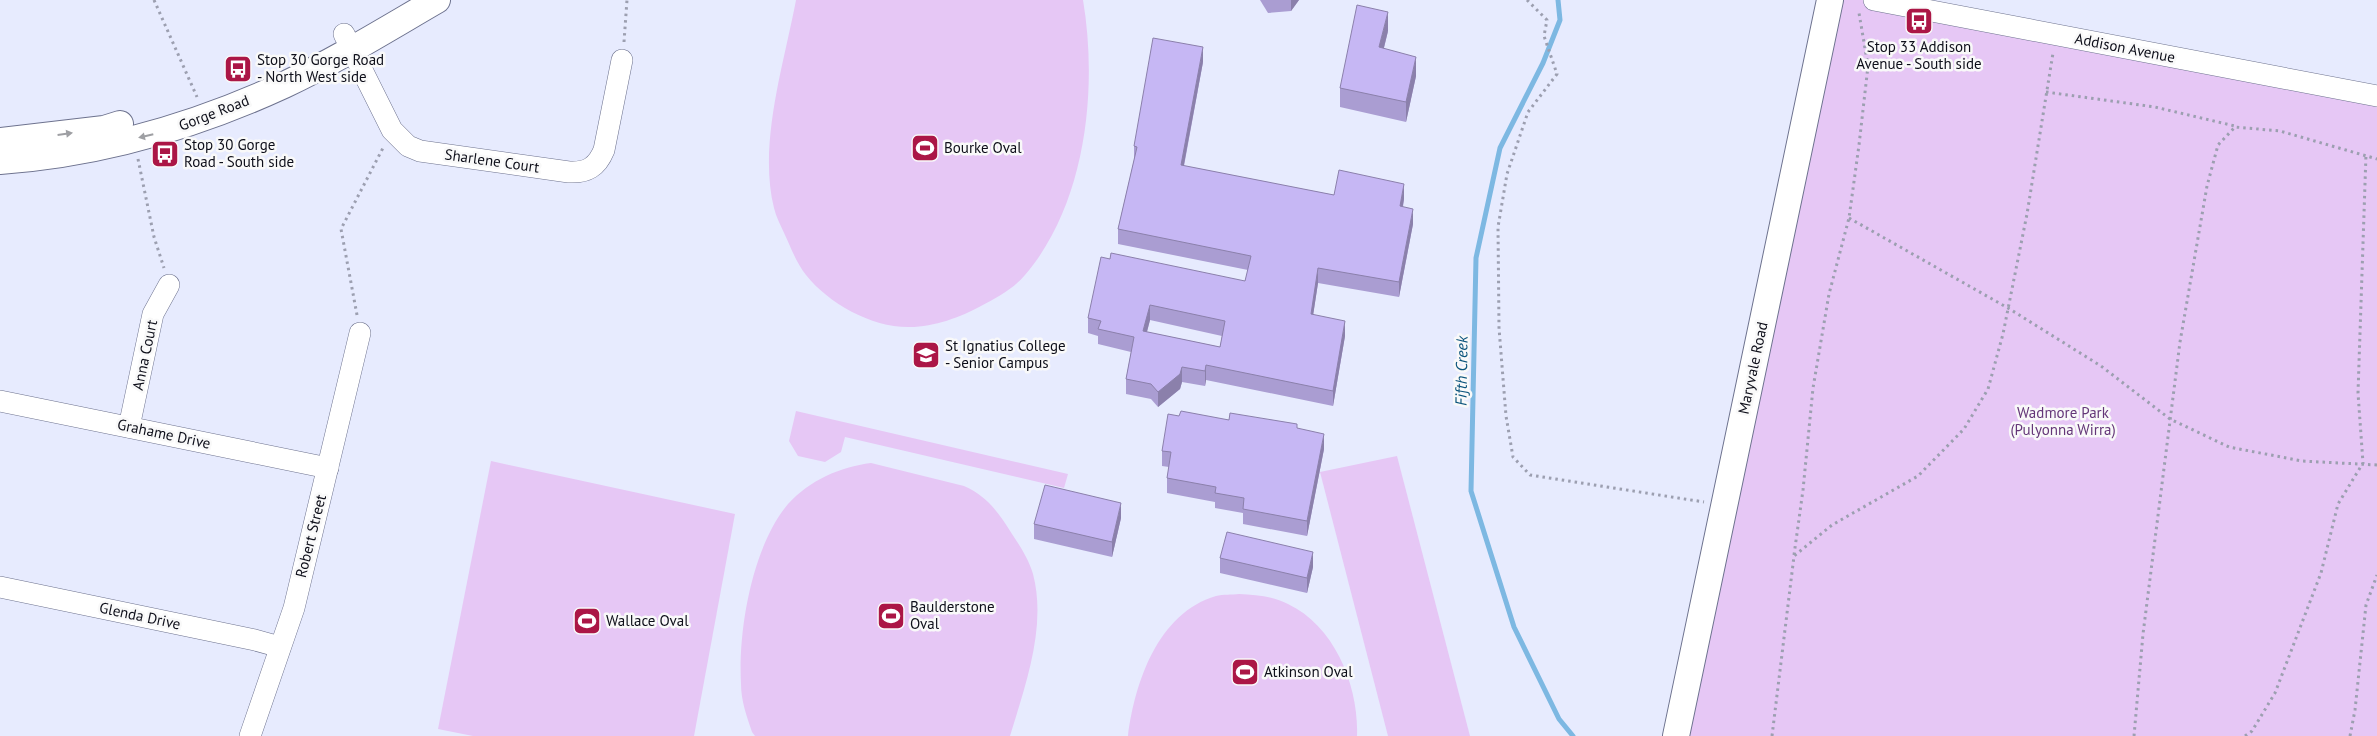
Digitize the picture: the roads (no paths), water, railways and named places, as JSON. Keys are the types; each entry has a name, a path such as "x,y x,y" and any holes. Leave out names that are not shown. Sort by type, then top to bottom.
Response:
{"main road":[{"name":"Gorge Road","path":"0,161 70,153 153,135 219,113 286,84 406,0"},
{"name":"Gorge Road","path":"0,140 104,129 200,103 284,65 347,41 437,0"},
{"name":"Maryvale Road","path":"1676,736 1830,0"}],"street":[{"name":"Addison Avenue","path":"1866,5 2056,35 2377,96"},
{"name":"Sharlene Court","path":"347,41 392,130 408,146 420,151 582,172 596,164 604,150 622,60"},
{"name":"Anna Court","path":"130,427 153,314 169,286"},
{"name":"Robert Street","path":"250,736 294,608 360,333"},
{"name":"Grahame Drive","path":"0,401 328,468"},
{"name":"Glenda Drive","path":"0,587 255,640 280,647"}],"waterway":[{"name":"Fifth Creek","path":"1558,0 1560,20 1543,63 1500,148 1476,258 1471,491 1514,627 1559,719 1573,736"}],"place":[{"name":"Stop 33 Addison Avenue - South side","path":"1919,21"},
{"name":"Stop 30 Gorge Road - North West side","path":"238,69"},
{"name":"Bourke Oval","path":"925,148"},
{"name":"Stop 30 Gorge Road - South side","path":"165,154"},
{"name":"St Ignatius College - Senior Campus","path":"926,355"},
{"name":"Baulderstone Oval","path":"891,616"},
{"name":"Wallace Oval","path":"587,621"},
{"name":"Atkinson Oval","path":"1245,672"}],"park label":[{"name":"Wadmore Park (Pulyonna Wirra)","path":"2063,422"}]}
